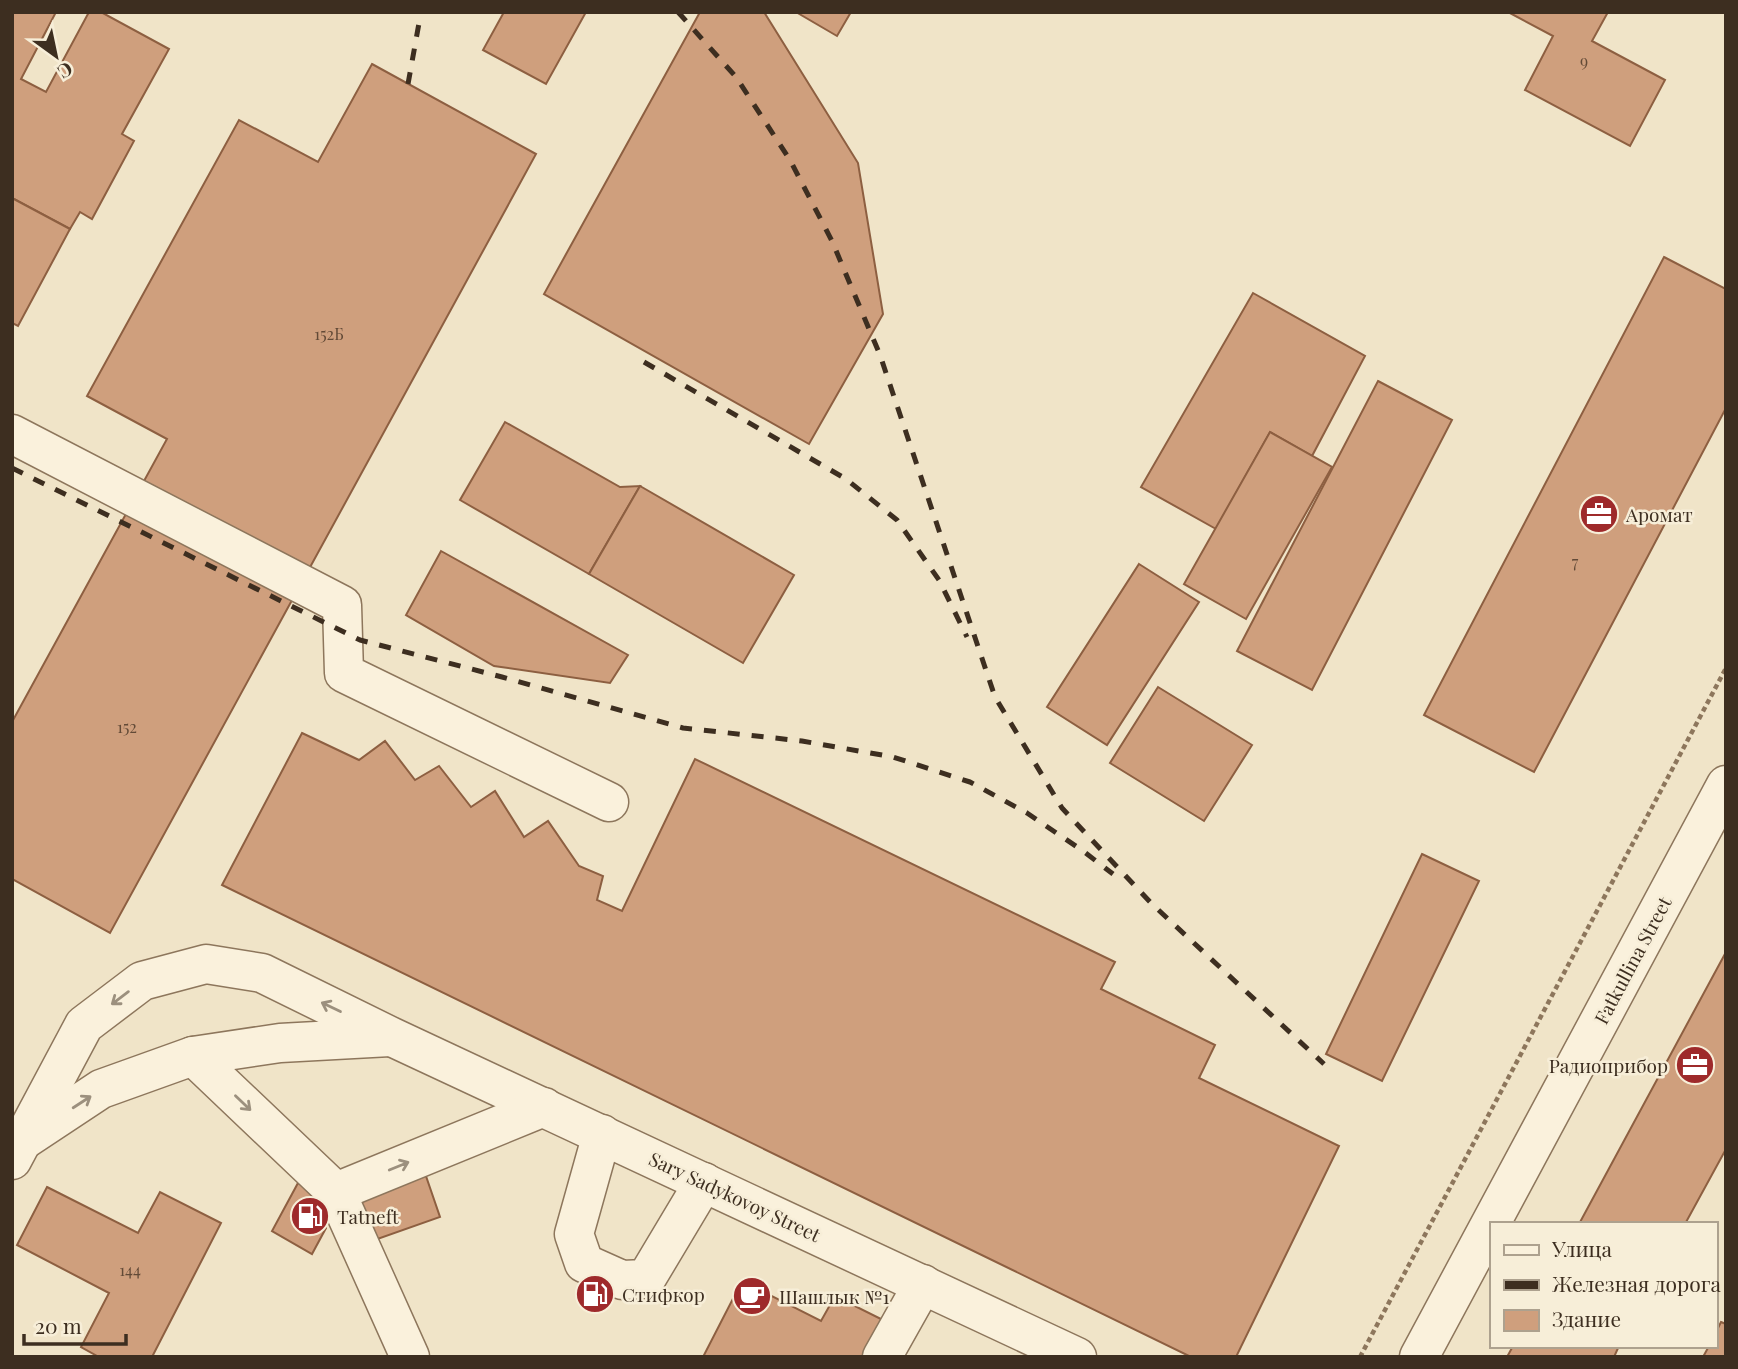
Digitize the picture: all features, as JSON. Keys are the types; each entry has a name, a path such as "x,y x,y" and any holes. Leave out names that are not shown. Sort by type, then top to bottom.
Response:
{"street":[{"path":"12,433 342,604 344,673 609,802"},
{"name":"Fatkullina Street","path":"1491,1222 1726,785"},
{"name":"Sary Sadykovoy Street","path":"18,1150 84,1025 142,981 206,964 262,973 392,1037 1077,1357"},
{"path":"18,1150 102,1089 193,1056 280,1043 392,1037"},
{"path":"193,1056 336,1192 410,1357"},
{"path":"336,1192 544,1107"},
{"path":"602,1134 574,1234 584,1263 622,1280 646,1279 704,1182"},
{"name":"Fatkullina Street","path":"1419,1357 1490,1225"},
{"path":"882,1357 923,1284"}],"path":[{"path":"1360,1357 1726,668"}],"building":[{"path":"12,12 56,12 21,79 46,92 89,12 101,12 169,49 122,134 134,141 92,219 80,212 70,229 12,198"},
{"path":"504,12 586,12 546,84 483,50"},
{"path":"700,12 764,12 858,163 883,314 809,444 544,294"},
{"path":"796,12 851,12 837,36"},
{"path":"1508,12 1608,12 1592,41 1665,80 1630,146 1525,90 1553,36"},
{"path":"372,64 536,154 110,933 12,879 12,722 167,439 87,396 239,120 318,162"},
{"path":"12,198 70,229 18,326 12,323"},
{"path":"1664,257 1726,289 1726,408 1534,772 1424,715"},
{"path":"1253,293 1365,356 1312,456 1270,432 1216,529 1141,487"},
{"path":"1378,381 1452,420 1312,690 1237,651"},
{"path":"505,422 620,487 640,486 589,574 460,500"},
{"path":"1270,432 1332,467 1246,619 1184,584"},
{"path":"640,486 794,575 743,663 589,574"},
{"path":"441,551 628,655 610,683 494,666 406,615"},
{"path":"1139,564 1199,602 1107,745 1047,707"},
{"path":"1158,687 1252,745 1204,821 1110,763"},
{"path":"302,733 359,760 385,741 415,780 439,766 471,807 495,791 524,837 548,821 579,866 603,876 597,900 622,911 695,759 1115,962 1101,989 1215,1045 1199,1078 1339,1146 1236,1357 1191,1357 222,885"},
{"path":"1422,854 1479,881 1382,1081 1326,1054"},
{"name":"Радиоприбор","path":"1726,952 1726,1149 1686,1222 1580,1222"},
{"path":"416,1147 440,1217 369,1242 345,1172"},
{"path":"298,1183 317,1194 326,1228 312,1254 272,1231"},
{"path":"47,1187 138,1233 160,1192 221,1223 152,1357 99,1357 81,1347 109,1293 17,1245"},
{"path":"742,1281 821,1321 835,1296 891,1324 874,1357 703,1357"},
{"path":"1721,1322 1726,1324 1726,1357 1703,1357 1708,1348 1717,1348 1717,1330"},
{"path":"1512,1348 1618,1348 1614,1357 1507,1357"}],"railway":[{"path":"408,84 421,12"},
{"path":"678,12 736,77 790,160 832,241 880,355 995,697 1062,808 1152,904 1324,1064"},
{"path":"644,362 846,479 897,520 939,580 967,637"},
{"path":"12,468 360,640 683,728 802,741 893,757 970,782 1027,813 1113,874"}],"place":[{"name":"Аромат","path":"1599,514"},
{"name":"Радиоприбор","path":"1695,1065"},
{"name":"Tatneft","path":"310,1216"},
{"name":"Стифкор","path":"595,1294"},
{"name":"Шашлык №1","path":"752,1296"}]}
